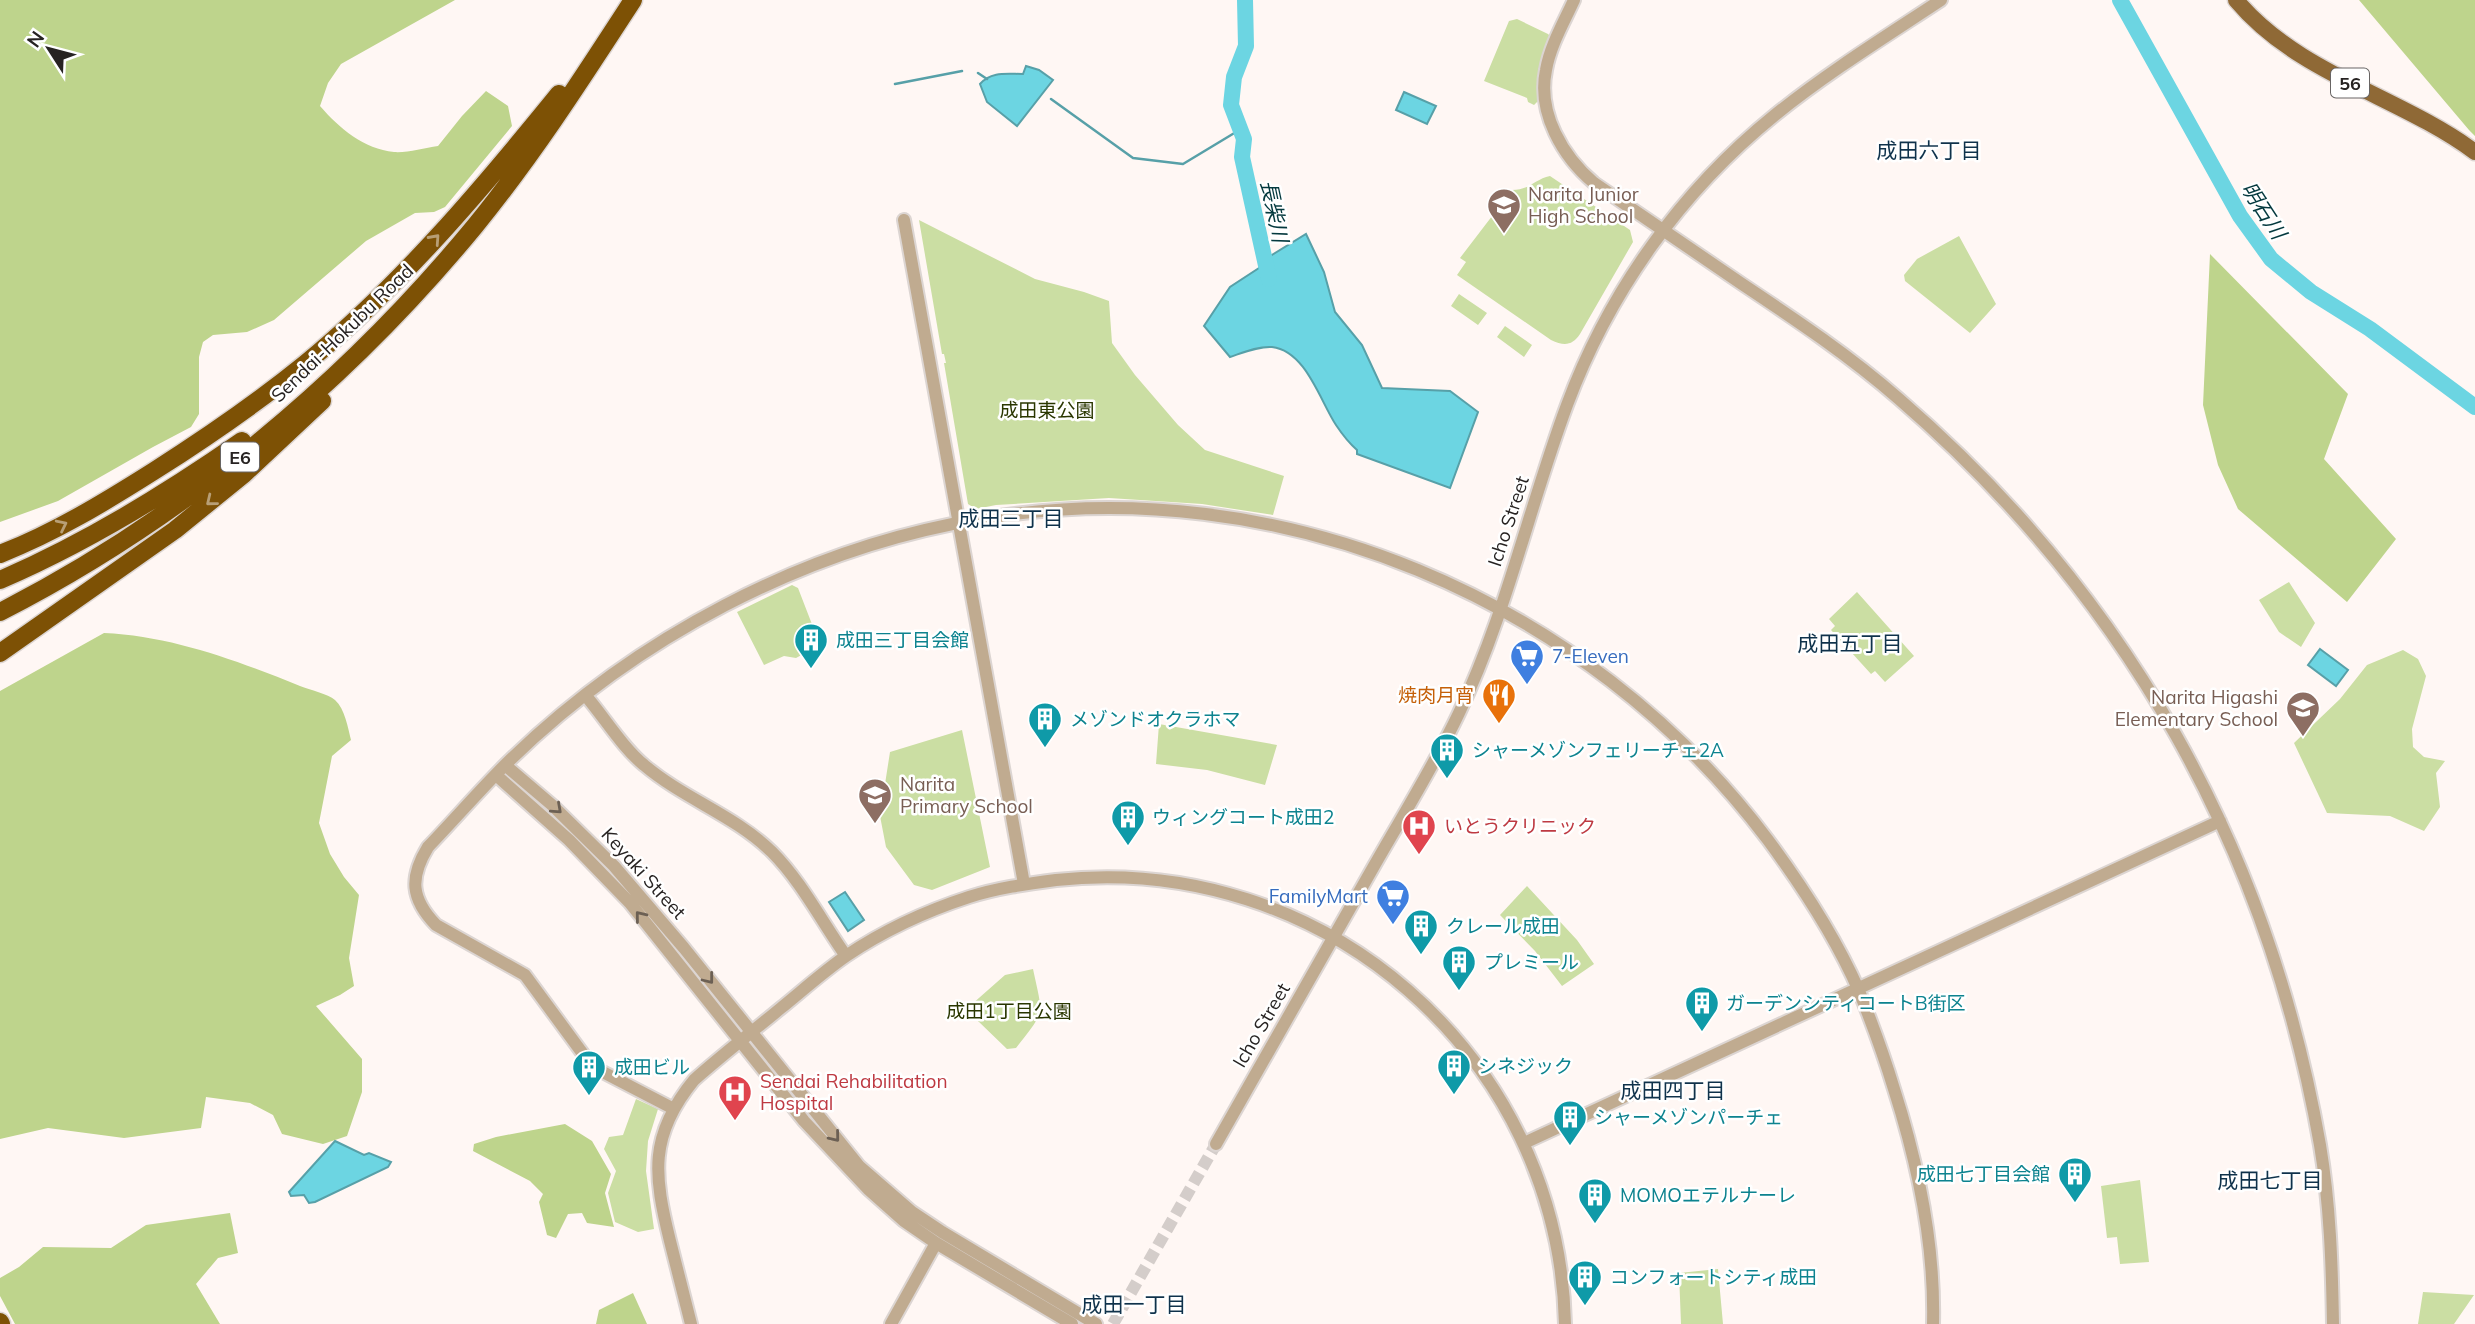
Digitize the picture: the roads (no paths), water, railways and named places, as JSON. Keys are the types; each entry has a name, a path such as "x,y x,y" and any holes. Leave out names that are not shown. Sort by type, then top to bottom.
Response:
{"highway":[{"name":"Sendai-Hokubu Road","path":"0,612 77,569 197,489 304,403 385,326 446,260 508,184 547,130 632,0"},
{"path":"0,554 74,518 144,477 243,411 305,364 430,246 534,125 632,0"},
{"path":"0,653 175,530 244,474 287,436 383,337 446,260"},
{"path":"0,580 103,530 182,481 262,427 385,326"},
{"path":"0,644 70,603"}],"main road":[{"name":"56","path":"2236,0 2266,31 2296,53 2445,131 2475,152"}],"street":[{"path":"1574,0 1549,57 1544,80 1545,99 1555,130 1563,150 1577,169 1820,337 1873,378 1965,458 2011,505 2053,554 2114,635 2190,759 2220,821 2267,935 2302,1058 2324,1176 2329,1219 2333,1324"},
{"name":"Icho Street","path":"1216,1144 1460,712 1500,609 1579,375 1608,313 1663,230 1719,166 1774,116 1808,90 1941,0"},
{"path":"904,220 1024,884"},
{"path":"674,1109 597,1069 525,975 436,925 425,914 417,899 414,881 428,847 501,770 586,696 649,650 726,605 775,582 850,553 911,534 1030,512 1090,508 1181,512 1246,521 1331,540 1395,561 1500,609 1561,644 1620,687 1662,722 1741,804 1809,899 1858,990 1886,1062 1912,1153 1928,1245 1933,1324"},
{"path":"586,696 642,764 726,816 773,853 846,956"},
{"path":"501,770 601,871 845,1149 886,1190 912,1212 969,1250 1096,1324"},
{"name":"Keyaki Street","path":"501,770 552,805 614,866 740,1019 746,1036"},
{"path":"1524,1143 2220,821"},
{"path":"691,1324 660,1203 657,1177 661,1142 674,1109 694,1080 846,956 890,930 970,897 1024,884 1094,876 1189,883 1269,906 1351,946 1393,976 1451,1032 1489,1082 1524,1143 1551,1216 1565,1298 1565,1324"},
{"path":"746,1036 804,1121 846,1167 904,1221 1072,1324"},
{"path":"891,1324 936,1243"}],"water":[{"path":"1026,66 1039,70 1053,80 1017,126 987,102 980,84 994,75 1023,74"},
{"path":"1404,92 1436,106 1427,124 1396,110"},
{"path":"1306,234 1324,272 1335,312 1362,345 1382,388 1450,391 1478,412 1450,488 1357,454 1357,450 1336,425 1311,378 1294,358 1284,351 1272,347 1261,348 1230,357 1204,326 1230,287 1262,266 1262,261"},
{"path":"2320,649 2348,670 2336,686 2308,665"},
{"path":"845,892 864,920 848,931 829,902"},
{"path":"335,1141 364,1155 369,1153 391,1162 388,1167 315,1202 309,1203 304,1195 291,1196 289,1192"}],"waterway":[{"name":"長柴川","path":"1245,0 1246,46 1234,77 1231,105 1244,139 1242,157 1269,279"},
{"name":"明石川","path":"2120,0 2240,216 2271,259 2311,292 2370,329 2475,407"},
{"path":"895,84 962,71"},
{"path":"978,73 987,79"},
{"path":"1051,99 1133,158 1183,164 1241,129"}],"tunnel":[{"path":"1113,1324 1216,1144"}],"place":[{"name":"Narita Junior High School","path":"1504,235"},
{"name":"成田三丁目会館","path":"811,670"},
{"name":"7-Eleven","path":"1527,686"},
{"name":"焼肉月宵","path":"1499,725"},
{"name":"Narita Higashi Elementary School","path":"2303,738"},
{"name":"メゾンドオクラホマ","path":"1045,749"},
{"name":"シャーメゾンフェリーチェ2A","path":"1447,780"},
{"name":"Narita Primary School","path":"875,825"},
{"name":"ウィングコート成田2","path":"1128,847"},
{"name":"いとうクリニック","path":"1419,856"},
{"name":"FamilyMart","path":"1393,926"},
{"name":"クレール成田","path":"1421,956"},
{"name":"プレミール","path":"1459,992"},
{"name":"ガーデンシティコートB街区","path":"1702,1033"},
{"name":"シネジック","path":"1454,1096"},
{"name":"成田ビル","path":"589,1097"},
{"name":"Sendai Rehabilitation Hospital","path":"735,1122"},
{"name":"シャーメゾンパーチェ","path":"1570,1147"},
{"name":"成田七丁目会館","path":"2075,1204"},
{"name":"MOMOエテルナーレ","path":"1595,1225"},
{"name":"コンフォートシティ成田","path":"1585,1307"}],"district":[{"name":"成田六丁目","path":"1929,150"},
{"name":"成田三丁目","path":"1011,518"},
{"name":"成田五丁目","path":"1850,643"},
{"name":"成田四丁目","path":"1673,1090"},
{"name":"成田七丁目","path":"2270,1180"},
{"name":"成田一丁目","path":"1134,1304"}],"park label":[{"name":"成田東公園","path":"1047,410"},
{"name":"成田1丁目公園","path":"1009,1011"}]}
